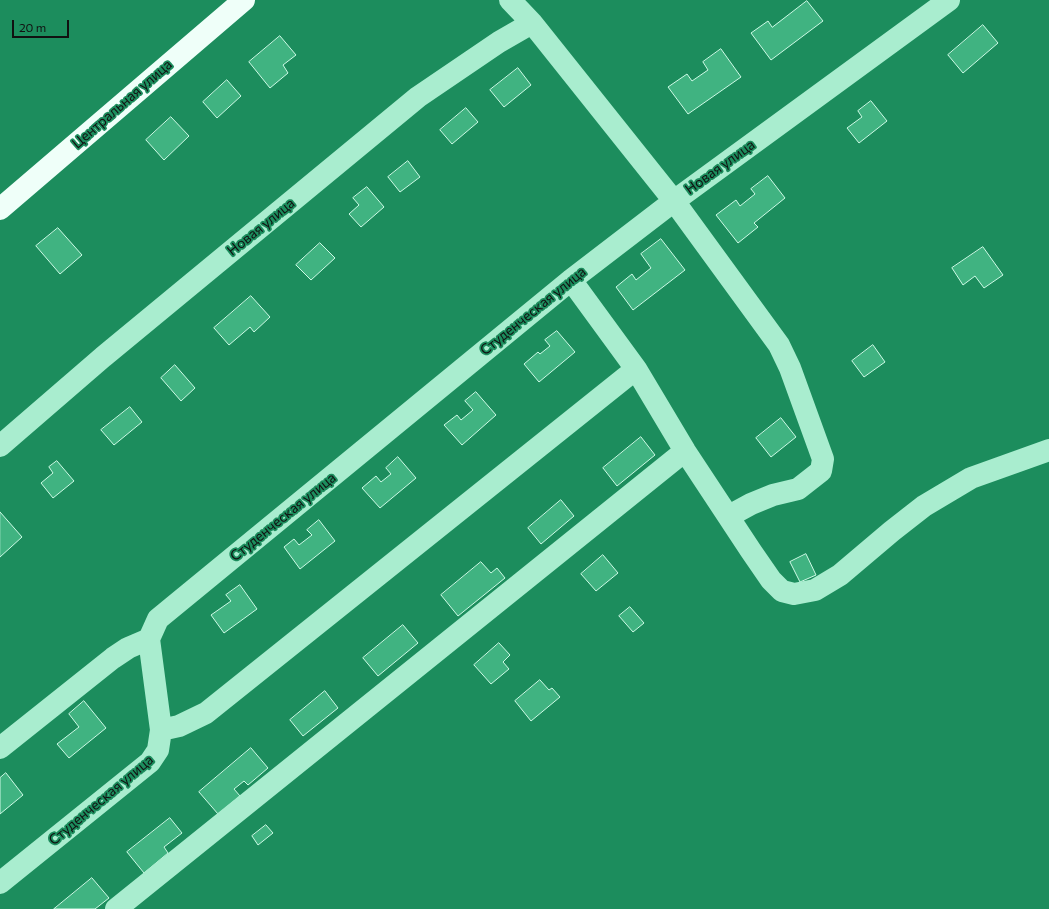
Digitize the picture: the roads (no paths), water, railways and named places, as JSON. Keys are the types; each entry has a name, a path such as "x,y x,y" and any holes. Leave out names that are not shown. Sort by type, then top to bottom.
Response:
{"main road":[{"name":"Центральная улица","path":"0,209 244,0"}],"street":[{"name":"Новая улица","path":"510,0 532,23 674,201 950,0"},
{"name":"Новая улица","path":"0,446 103,357 418,97 499,42 532,23"},
{"name":"Студенческая улица","path":"0,884 150,762 158,750 161,730 149,639 158,619 571,280 674,201"},
{"path":"674,201 779,345 790,368 823,459 821,471 798,489 772,495 729,516"},
{"path":"571,280 636,369 685,451 772,580 782,591 794,594 815,590 840,575 924,506 971,478 1049,450"},
{"path":"161,730 179,726 206,713 636,369"},
{"path":"116,909 685,451"},
{"path":"0,748 113,658 128,648 149,639"}]}
